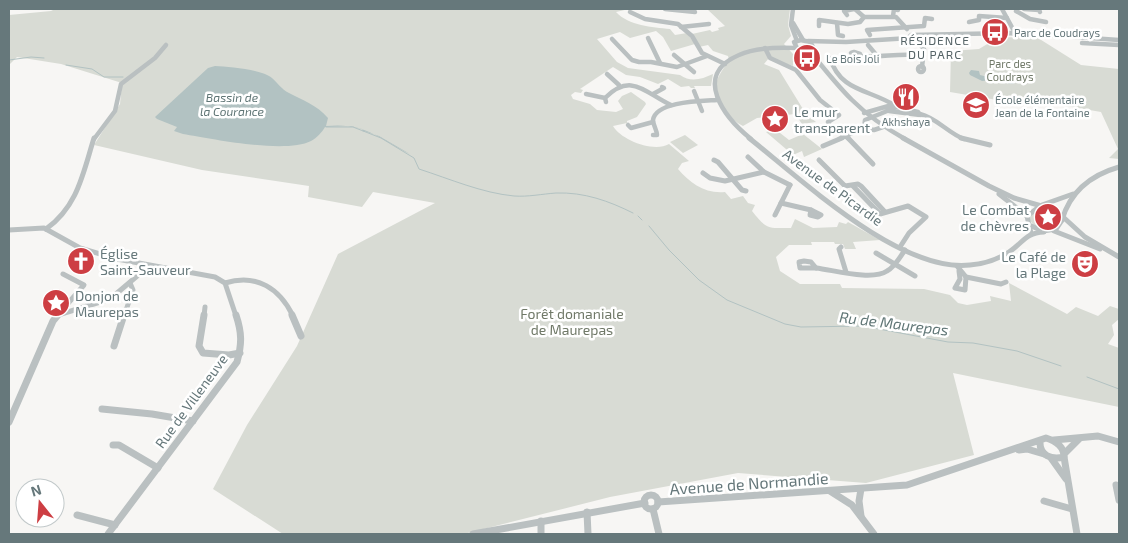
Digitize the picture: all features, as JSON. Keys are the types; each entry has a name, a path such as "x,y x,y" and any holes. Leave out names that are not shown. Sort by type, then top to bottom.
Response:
{"street":[{"path":"665,9 695,12"},
{"path":"793,9 790,20 792,33 799,48 822,68 843,93 869,117 990,186 1014,198 1041,206 1062,217 1085,237 1119,257"},
{"path":"847,15 844,11 854,9 864,17"},
{"path":"893,16 894,9 898,10"},
{"path":"1024,9 1039,10 1040,12"},
{"path":"680,10 680,26"},
{"path":"1004,10 1016,33"},
{"path":"1016,10 1030,20 1046,22"},
{"path":"630,12 645,19 680,26 709,24"},
{"path":"791,16 794,27 811,48 822,68"},
{"path":"819,26 819,20 856,24 864,17 893,16 906,27 910,36"},
{"path":"969,22 979,20 979,16 1007,18"},
{"path":"870,34 866,29 924,26 925,18 932,19"},
{"path":"838,23 838,35 843,36"},
{"path":"680,26 692,36 698,50 725,64"},
{"path":"628,125 631,128 653,122 658,112 671,105 717,100 715,82 725,64 745,52 765,48 811,48 846,42 910,36 916,38 1016,33 1119,40"},
{"path":"648,38 658,61"},
{"path":"916,38 924,49 922,67"},
{"path":"612,39 632,60 639,62 658,61 673,67 707,56"},
{"path":"771,48 796,41 846,42"},
{"path":"1082,43 1119,45"},
{"path":"46,229 60,219 79,189 94,138 115,112 121,84 155,58 166,45"},
{"path":"868,45 878,56"},
{"path":"765,48 770,58 785,62 802,74 820,100 839,115 828,122 846,136 873,164"},
{"path":"860,56 909,53 924,56"},
{"path":"674,55 694,72"},
{"path":"830,58 831,64 845,82 861,92 888,99 896,106"},
{"path":"607,74 619,85"},
{"path":"586,94 606,100 612,90 619,85 630,84 653,94 671,105"},
{"path":"653,94 664,88 662,87"},
{"path":"694,91 702,111"},
{"name":"Avenue de Picardie","path":"717,100 734,123 795,176 866,228 930,261 958,269 981,264 1005,257 1018,248 1031,233"},
{"path":"864,113 884,107 896,106 930,116 945,129 958,136 990,145"},
{"path":"864,128 863,124 869,117 889,111 896,106"},
{"path":"884,107 889,111 917,116 920,114"},
{"path":"653,122 658,132 658,135 653,135"},
{"path":"823,146 864,128 874,130 883,126"},
{"path":"748,157 764,172 777,180 788,184 803,182"},
{"path":"714,160 718,162 742,190 746,191"},
{"path":"816,268 846,272 884,273 895,263 909,233 926,217 908,206 880,214 853,186 845,186 819,160"},
{"path":"1054,231 1066,205 1075,193 1094,177 1119,168"},
{"path":"702,173 722,183 764,172"},
{"path":"775,215 788,184 795,176"},
{"path":"990,186 1027,216 1031,233 1054,231 1119,257"},
{"path":"1027,216 1041,206 1075,193"},
{"path":"781,203 811,210"},
{"path":"1028,224 1044,232"},
{"path":"9,230 46,229 84,249 117,259 203,275 225,283 231,280 253,282 277,290 285,299 301,336"},
{"path":"841,247 839,249 846,272"},
{"path":"876,253 915,276"},
{"path":"58,315 110,300 148,266"},
{"path":"958,269 960,279 955,288 965,290 966,277"},
{"path":"958,269 966,277 1001,284 1006,282"},
{"path":"9,422 49,330 58,315 84,284 62,274"},
{"path":"114,346 133,290 130,283"},
{"name":"Rue de Villeneuve","path":"108,534 237,362 240,353 241,330 225,283"},
{"path":"205,307 199,346 203,353 230,355 240,353"},
{"path":"102,409 152,414 194,421"},
{"name":"Avenue de Normandie","path":"655,506 830,491 841,494 861,489 907,485 1046,438 1054,440 1098,436 1119,442"},
{"path":"1064,455 1075,441 1083,437"},
{"path":"1054,440 1059,444 1064,455 1077,534"},
{"path":"1040,441 1040,448 1067,481"},
{"path":"113,445 119,445 158,468"},
{"name":"Avenue de Normandie","path":"1005,453 1027,449 1059,460 1064,455"},
{"path":"1116,485 1119,500"},
{"path":"861,489 859,502 862,516"},
{"path":"841,494 862,516 874,534"},
{"path":"644,504 646,498 650,496 656,498 655,506 659,534"},
{"path":"1044,501 1072,509"},
{"path":"473,534 501,531 587,512 644,504 649,508 655,506"},
{"path":"587,512 588,534"},
{"path":"76,515 115,525"},
{"path":"541,521 541,534"}],"green space":[{"name":"Forêt domaniale de Maurepas","path":"55,9 629,9 616,12 621,17 634,23 670,29 675,35 687,33 695,44 671,51 663,37 656,31 630,38 620,32 597,39 617,62 628,68 680,75 692,80 701,79 713,74 711,86 681,87 668,79 658,84 640,77 626,75 613,67 580,89 583,90 581,93 575,92 571,95 573,99 590,104 597,110 616,112 623,109 618,101 622,96 631,92 646,104 637,117 627,121 627,123 613,126 617,131 638,144 655,147 669,144 689,161 682,163 678,169 688,179 705,189 725,192 731,199 743,196 748,203 755,205 752,211 761,222 769,227 791,228 795,219 813,228 837,227 839,222 846,224 848,222 880,240 853,242 856,249 845,249 843,244 835,244 834,242 811,242 812,245 789,245 776,257 780,271 800,284 840,284 842,288 924,289 950,295 958,303 967,305 991,301 990,296 1011,301 1009,283 1067,314 1076,307 1098,316 1110,306 1119,309 1119,319 1112,325 1114,335 1108,344 1119,348 1119,407 953,373 974,455 866,483 738,473 610,497 464,534 283,534 213,489 247,425 297,346 338,254 435,203 373,192 362,207 308,197 309,186 202,170 94,145 120,104 122,83 61,64 17,57 9,65 9,15"},
{"path":"707,9 790,9 788,25 791,36 784,44 793,54 793,66 769,58 764,64 779,70 806,114 816,122 802,124 795,114 757,118 743,126 728,114 718,97 716,84 719,75 729,60 728,56 713,51 708,45 699,47 692,34 710,30 712,32 725,26"},
{"name":"Parc des Coudrays","path":"999,37 1038,38 1081,65 1119,69 1119,159 1109,158 1118,149 1101,112 1032,100 1009,102 950,92 951,51 979,49"},
{"path":"775,129 789,140 803,134 822,149 804,157 802,151 793,155 766,132"},
{"path":"685,135 698,145 683,153 670,142"},
{"path":"1051,209 1060,219 1049,228 1044,229 1036,226 1029,218 1037,210"}],"water":[{"name":"Bassin de la Courance","path":"215,66 245,69 267,75 286,91 324,113 328,118 326,126 348,126 325,127 313,140 299,145 267,146 183,134 174,131 177,127 155,117 208,68"},
{"path":"971,70 979,71 980,75 992,78 991,72 999,77 1005,74 1017,82 1012,84 994,80 982,81 970,75"}],"waterway":[{"name":"Ru de Maurepas","path":"9,60 31,57 44,58"},
{"name":"Ru de Maurepas","path":"66,65 92,69 104,77 123,77"},
{"name":"Ru de Maurepas","path":"326,127 353,127 381,138 414,158 419,169 478,189 514,196 556,193 576,194 605,201 633,213"},
{"name":"Ru de Maurepas","path":"638,216 642,220"},
{"name":"Ru de Maurepas","path":"649,226 669,250 699,280 727,300 785,324 801,327 863,326 948,342 973,343 1017,351 1061,366"},
{"name":"Ru de Maurepas","path":"1087,377 1119,389"}],"place":[{"name":"Parc de Coudrays","path":"995,32"},
{"name":"Le Bois Joli","path":"807,58"},
{"name":"Akhshaya","path":"906,97"},
{"name":"École élémentaire Jean de la Fontaine","path":"976,105"},
{"name":"Le mur transparent","path":"775,119"},
{"name":"Le Combat de chèvres","path":"1048,217"},
{"name":"Église Saint-Sauveur","path":"81,261"},
{"name":"Le Café de la Plage","path":"1085,264"},
{"name":"Donjon de Maurepas","path":"56,303"}],"district":[{"name":"RÉSIDENCE DU PARC","path":"935,47"}]}
